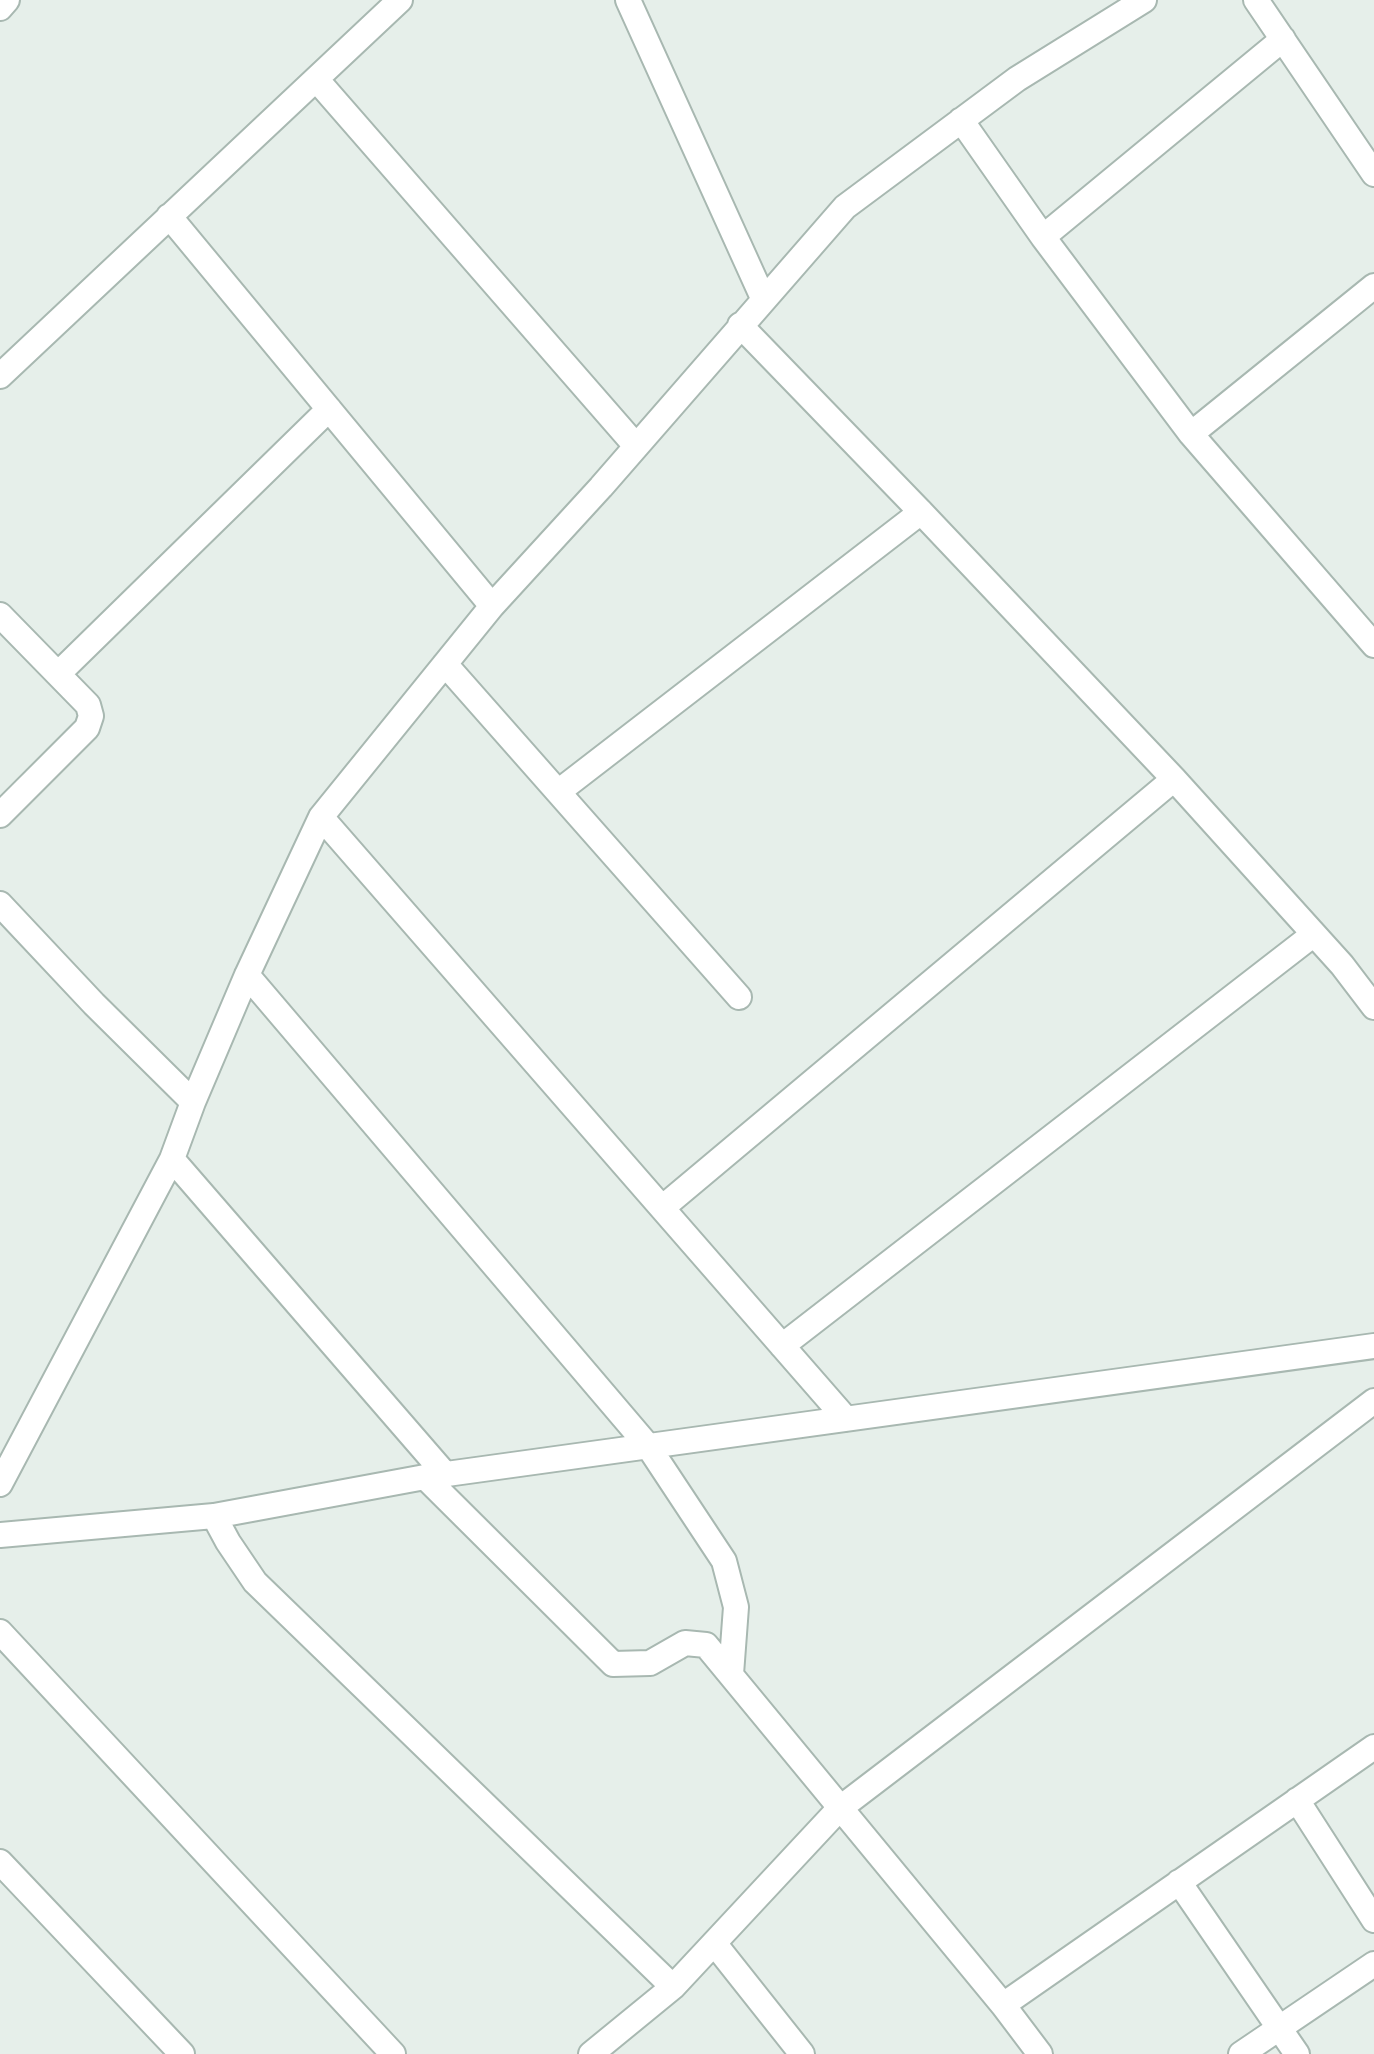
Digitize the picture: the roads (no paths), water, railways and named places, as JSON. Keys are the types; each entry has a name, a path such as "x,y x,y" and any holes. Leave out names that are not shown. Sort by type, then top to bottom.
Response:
{"street":[{"path":"0,8 7,0"},
{"path":"0,376 400,0"},
{"path":"628,0 763,298"},
{"path":"0,1484 172,1159 247,975 321,817 492,606 845,207 1017,79 1143,0"},
{"path":"1256,0 1374,174"},
{"path":"1043,237 1283,39"},
{"path":"316,79 636,446"},
{"path":"961,120 1043,237 1191,434 1374,645"},
{"path":"169,216 492,606"},
{"path":"1191,434 1374,286"},
{"path":"740,325 1174,779 1314,934 1374,1007"},
{"path":"58,674 329,409"},
{"path":"558,792 921,512"},
{"path":"0,615 88,705 91,716 87,728 0,815"},
{"path":"445,664 739,997"},
{"path":"662,1208 1174,779"},
{"path":"321,817 846,1419"},
{"path":"0,904 94,1004 193,1102"},
{"path":"782,1346 1314,934"},
{"path":"247,975 648,1446 724,1561 736,1607 731,1674"},
{"path":"172,1159 435,1476 613,1664 650,1663 685,1643 706,1645 1040,2054"},
{"path":"0,1535 214,1516 435,1476 1374,1346"},
{"path":"591,2054 673,1987 839,1809 1374,1401"},
{"path":"214,1516 255,1582 673,1987"},
{"path":"0,1632 393,2054"},
{"path":"1003,2005 1374,1747"},
{"path":"1297,1800 1374,1920"},
{"path":"0,1862 182,2054"},
{"path":"1179,1882 1297,2054"},
{"path":"714,1943 802,2054"},
{"path":"1241,2054 1374,1964"}]}
